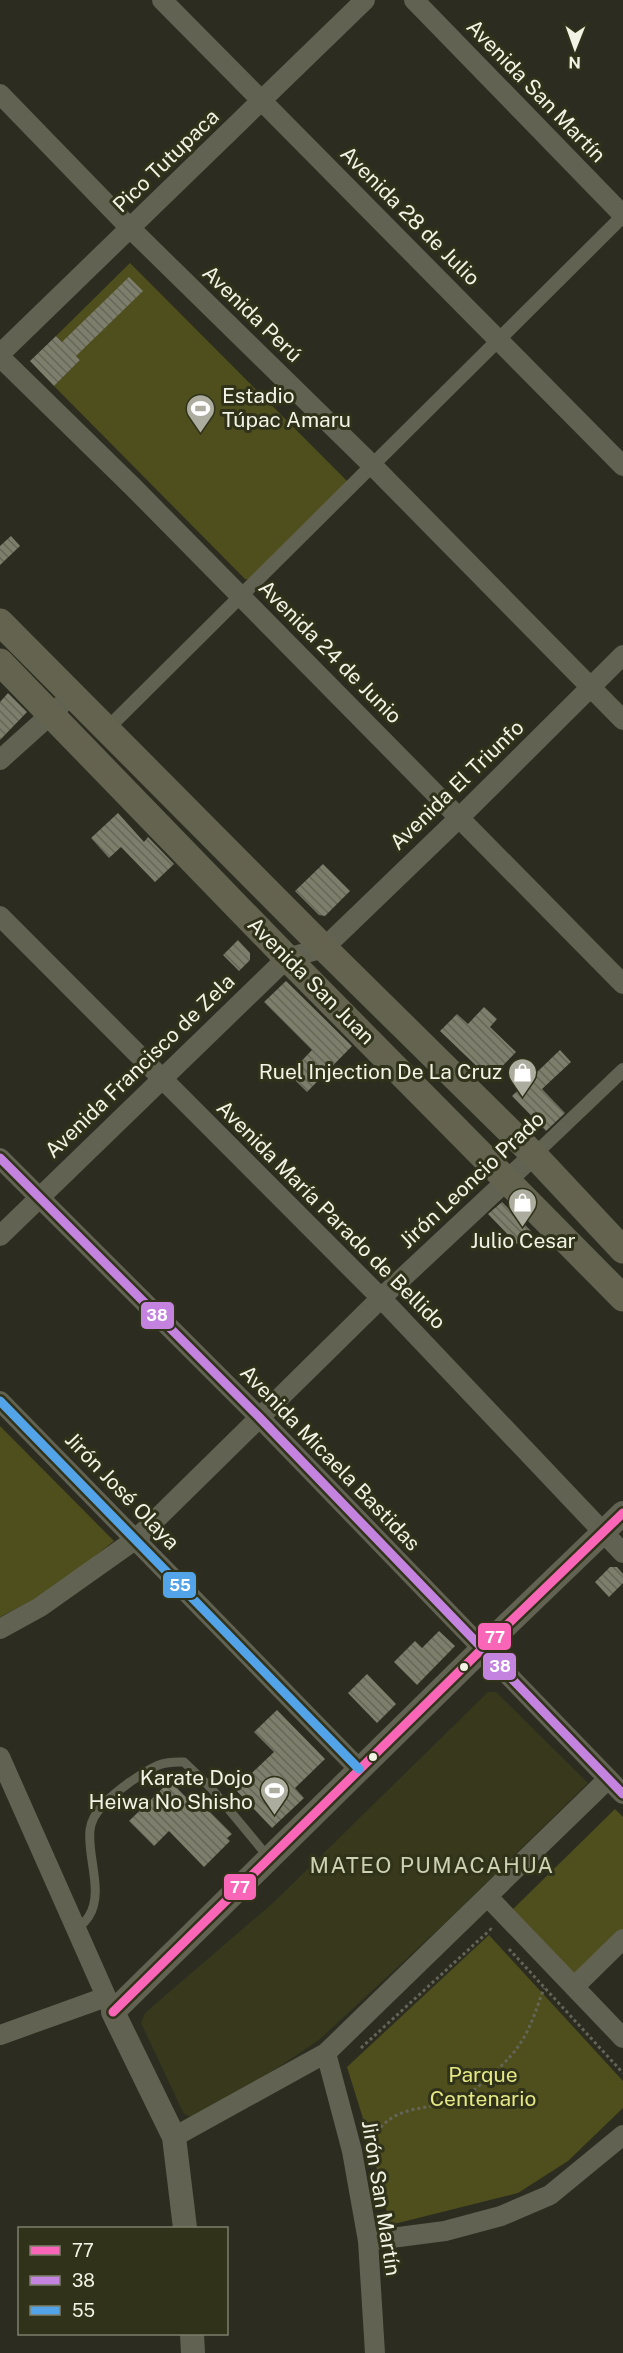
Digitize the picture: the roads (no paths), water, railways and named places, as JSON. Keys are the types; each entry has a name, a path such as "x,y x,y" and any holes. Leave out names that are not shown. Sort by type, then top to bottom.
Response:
{"main road":[{"name":"Avenida San Juan","path":"0,622 324,948 534,1155 623,1250"},
{"name":"Avenida San Juan","path":"0,662 287,958 623,1298"}],"street":[{"name":"Avenida 28 de Julio","path":"162,0 623,466"},
{"name":"Pico Tutupaca","path":"0,356 364,0"},
{"name":"Avenida San Martín","path":"414,0 623,216"},
{"name":"Avenida Perú","path":"0,94 130,228 372,465 623,720"},
{"path":"106,730 623,216"},
{"name":"Avenida 24 de Junio","path":"0,356 623,984"},
{"name":"Avenida El Triunfo","path":"324,948 623,655"},
{"path":"0,760 71,695"},
{"name":"Avenida María Parado de Bellido","path":"0,916 381,1298 623,1553"},
{"name":"Avenida Francisco de Zela","path":"0,1236 287,958 324,948"},
{"name":"Jirón Leoncio Prado","path":"0,1629 40,1607 136,1539 381,1298 508,1181 623,1070"},
{"name":"Avenida Micaela Bastidas","path":"0,1158 260,1418 623,1794"},
{"name":"Jirón José Olaya","path":"0,1401 359,1769"},
{"path":"0,2035 110,2005 269,1858 623,1513"},
{"path":"0,1757 110,2005 174,2137 185,2227"},
{"path":"174,2137 326,2053 608,1779"},
{"path":"488,1897 623,2038"},
{"path":"574,1987 623,1939"},
{"name":"Jirón San Martín","path":"326,2053 352,2151 368,2241 375,2353"},
{"path":"368,2241 445,2231 501,2216 550,2195 623,2135"},
{"path":"192,2335 194,2353"}],"lane":[{"path":"77,1931 89,1915 93,1904 90,1828 101,1808 115,1793 158,1763 184,1762 211,1788 269,1858"}],"place":[{"name":"Estadio Túpac Amaru","path":"201,434"},
{"name":"Ruel Injection De La Cruz","path":"523,1098"},
{"name":"Julio Cesar","path":"523,1228"},
{"name":"Karate Dojo Heiwa No Shisho","path":"274,1816"}],"district":[{"name":"MATEO PUMACAHUA","path":"432,1865"}],"park label":[{"name":"Parque Centenario","path":"483,2087"}]}
